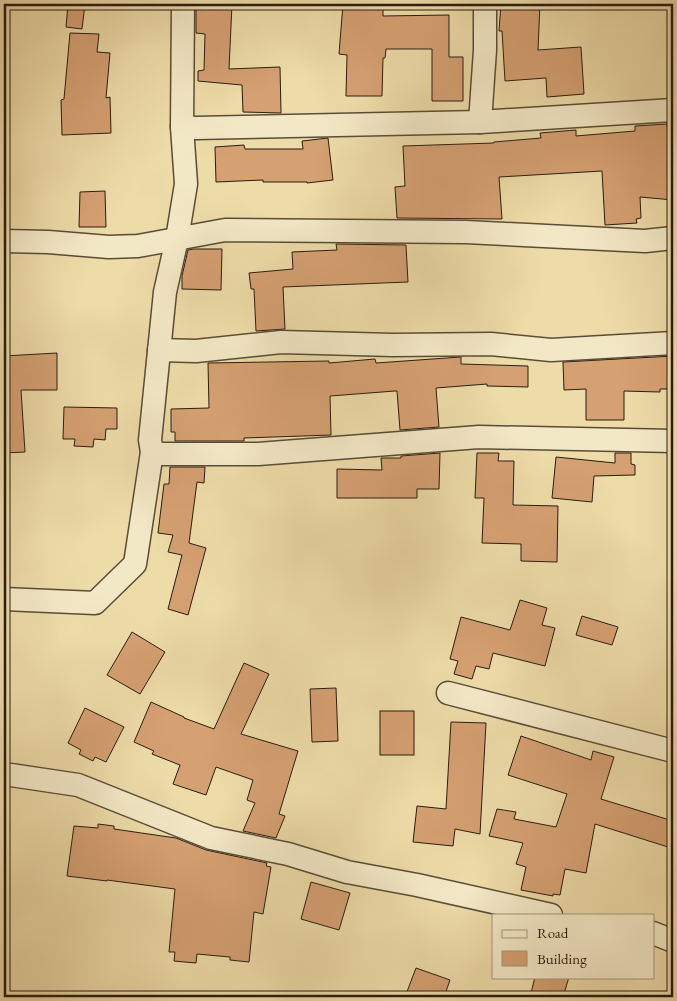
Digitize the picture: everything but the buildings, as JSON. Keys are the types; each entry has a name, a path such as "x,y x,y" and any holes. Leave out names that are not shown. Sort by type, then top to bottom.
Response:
{"street":[{"path":"4,599 95,603 136,564 152,452 150,440 166,292 186,184 182,127 183,4"},
{"path":"480,122 485,50 485,4"},
{"path":"182,127 480,122 673,110"},
{"path":"4,241 110,247 138,246 225,230 466,232 645,241 673,238"},
{"path":"159,350 196,351 282,342 393,345 491,344 551,350 673,343"},
{"path":"152,452 163,454 258,454 479,437 673,442"},
{"path":"448,693 673,751"},
{"path":"4,774 78,785 211,838 288,854 347,872 417,885 547,914"},
{"path":"654,934 673,941"}]}
